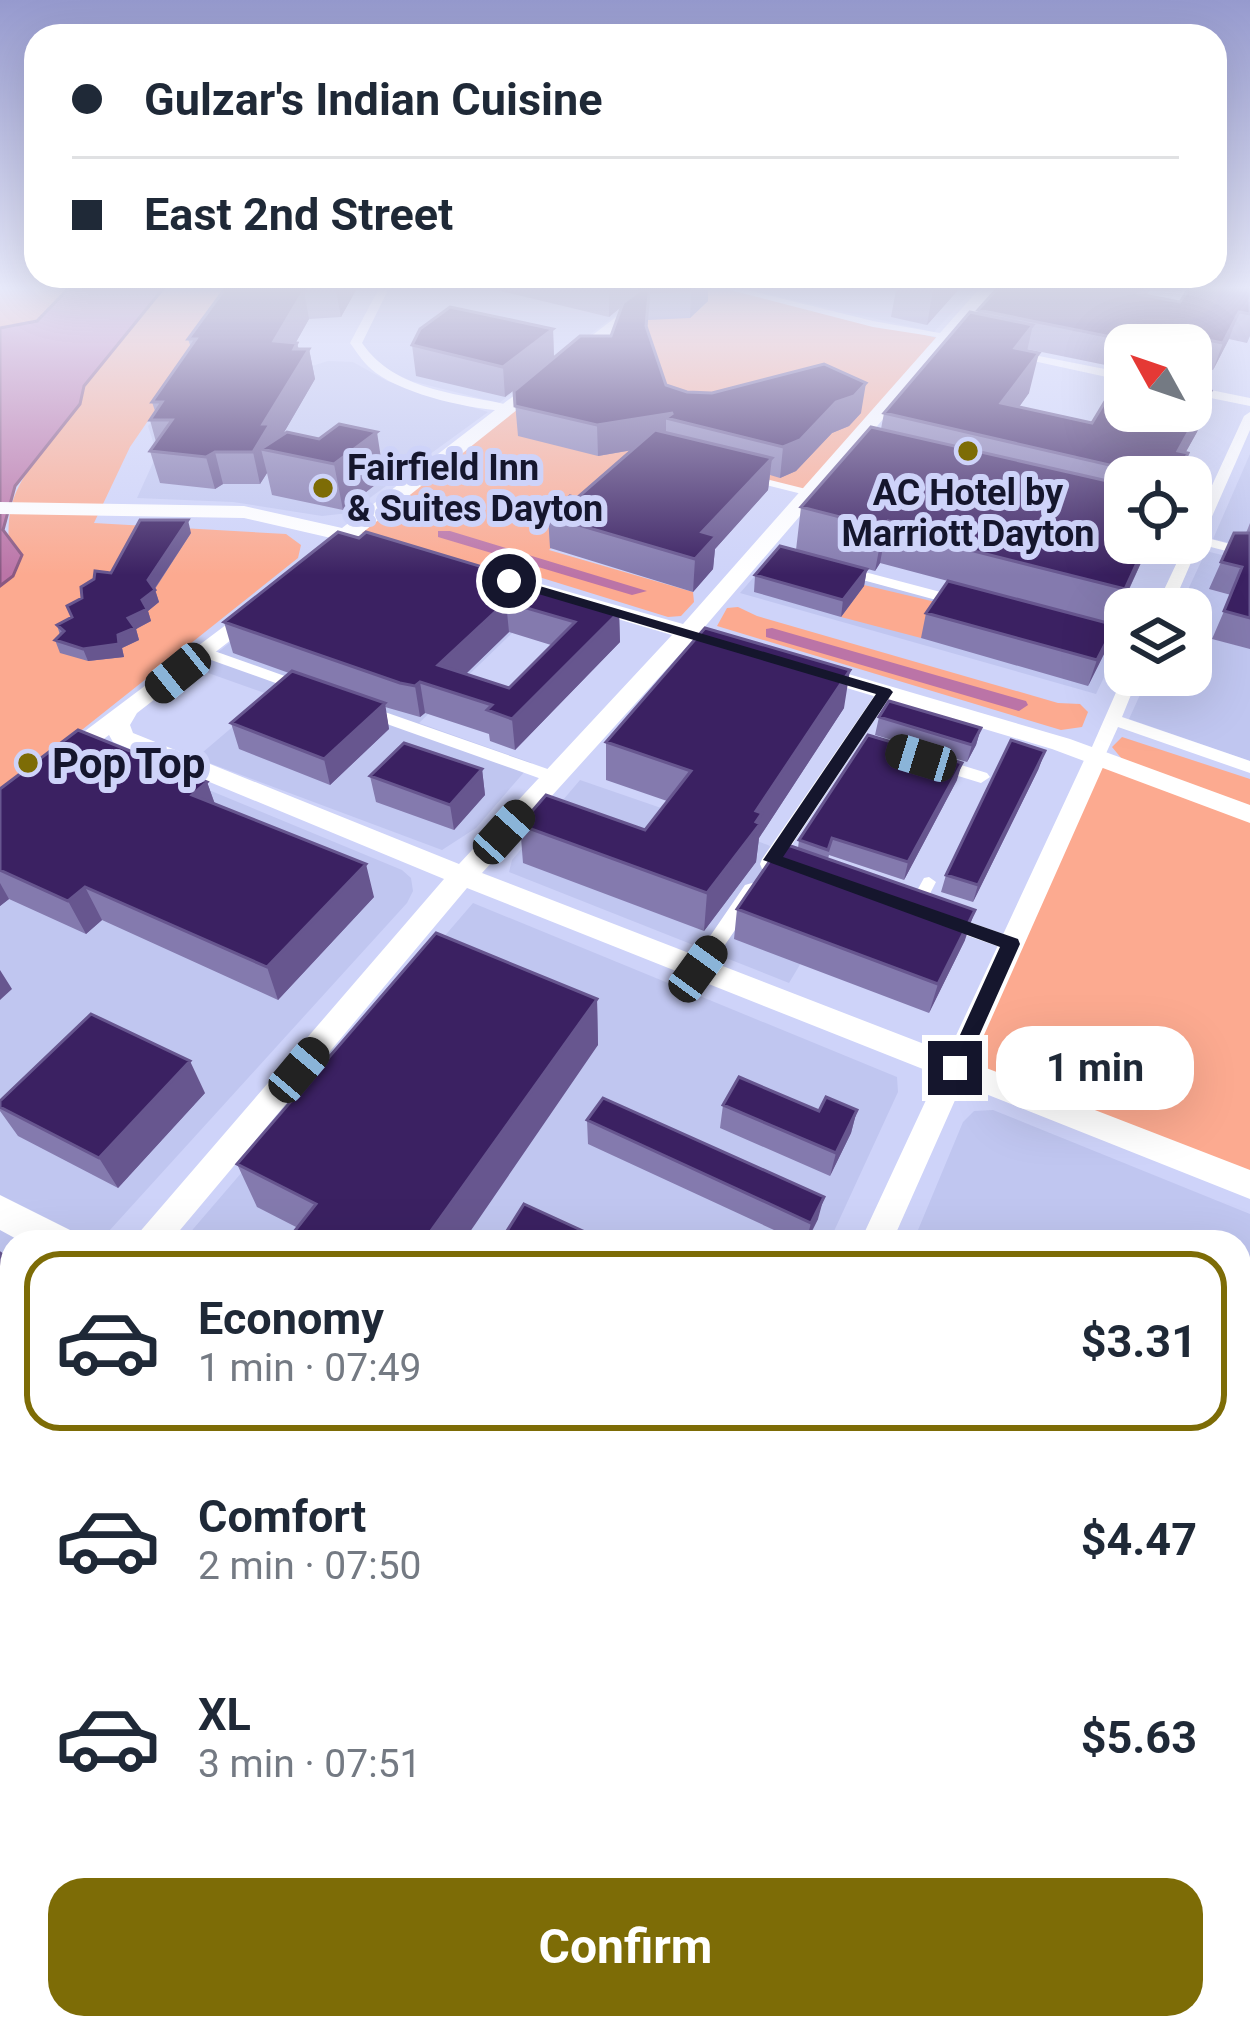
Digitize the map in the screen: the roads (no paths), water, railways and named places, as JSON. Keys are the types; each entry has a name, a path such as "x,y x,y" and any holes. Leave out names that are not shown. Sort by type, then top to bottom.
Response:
{"main road":[{"path":"313,563 535,385"},
{"path":"158,1230 463,876 686,633 772,552 913,385"},
{"path":"0,508 258,513 418,553"},
{"path":"464,567 753,652"},
{"path":"0,808 277,592"},
{"path":"794,665 1097,756 1250,814"},
{"path":"126,714 118,725 126,740 1250,1185"},
{"path":"0,1211 35,1230"}],"street":[{"path":"413,385 505,408"},
{"path":"1212,395 1250,403"},
{"path":"1212,498 1250,416"},
{"path":"737,475 802,491"},
{"path":"1212,544 1250,553"},
{"path":"823,566 990,610"},
{"path":"1058,628 1104,640"},
{"path":"203,652 319,694"},
{"path":"698,969 782,863 885,692"},
{"path":"881,1230 1122,696"},
{"path":"340,701 554,777"},
{"path":"1111,719 1250,767"},
{"path":"854,738 876,745"},
{"path":"921,758 981,778"},
{"path":"929,882 904,906 1011,944"}],"waterway":[{"path":"444,534 638,591"},
{"path":"772,633 1019,705"}],"place":[{"name":"AC Hotel by Marriott Dayton","path":"968,451"},
{"name":"Fairfield Inn & Suites Dayton","path":"323,488"},
{"name":"Pop Top","path":"28,763"}]}
